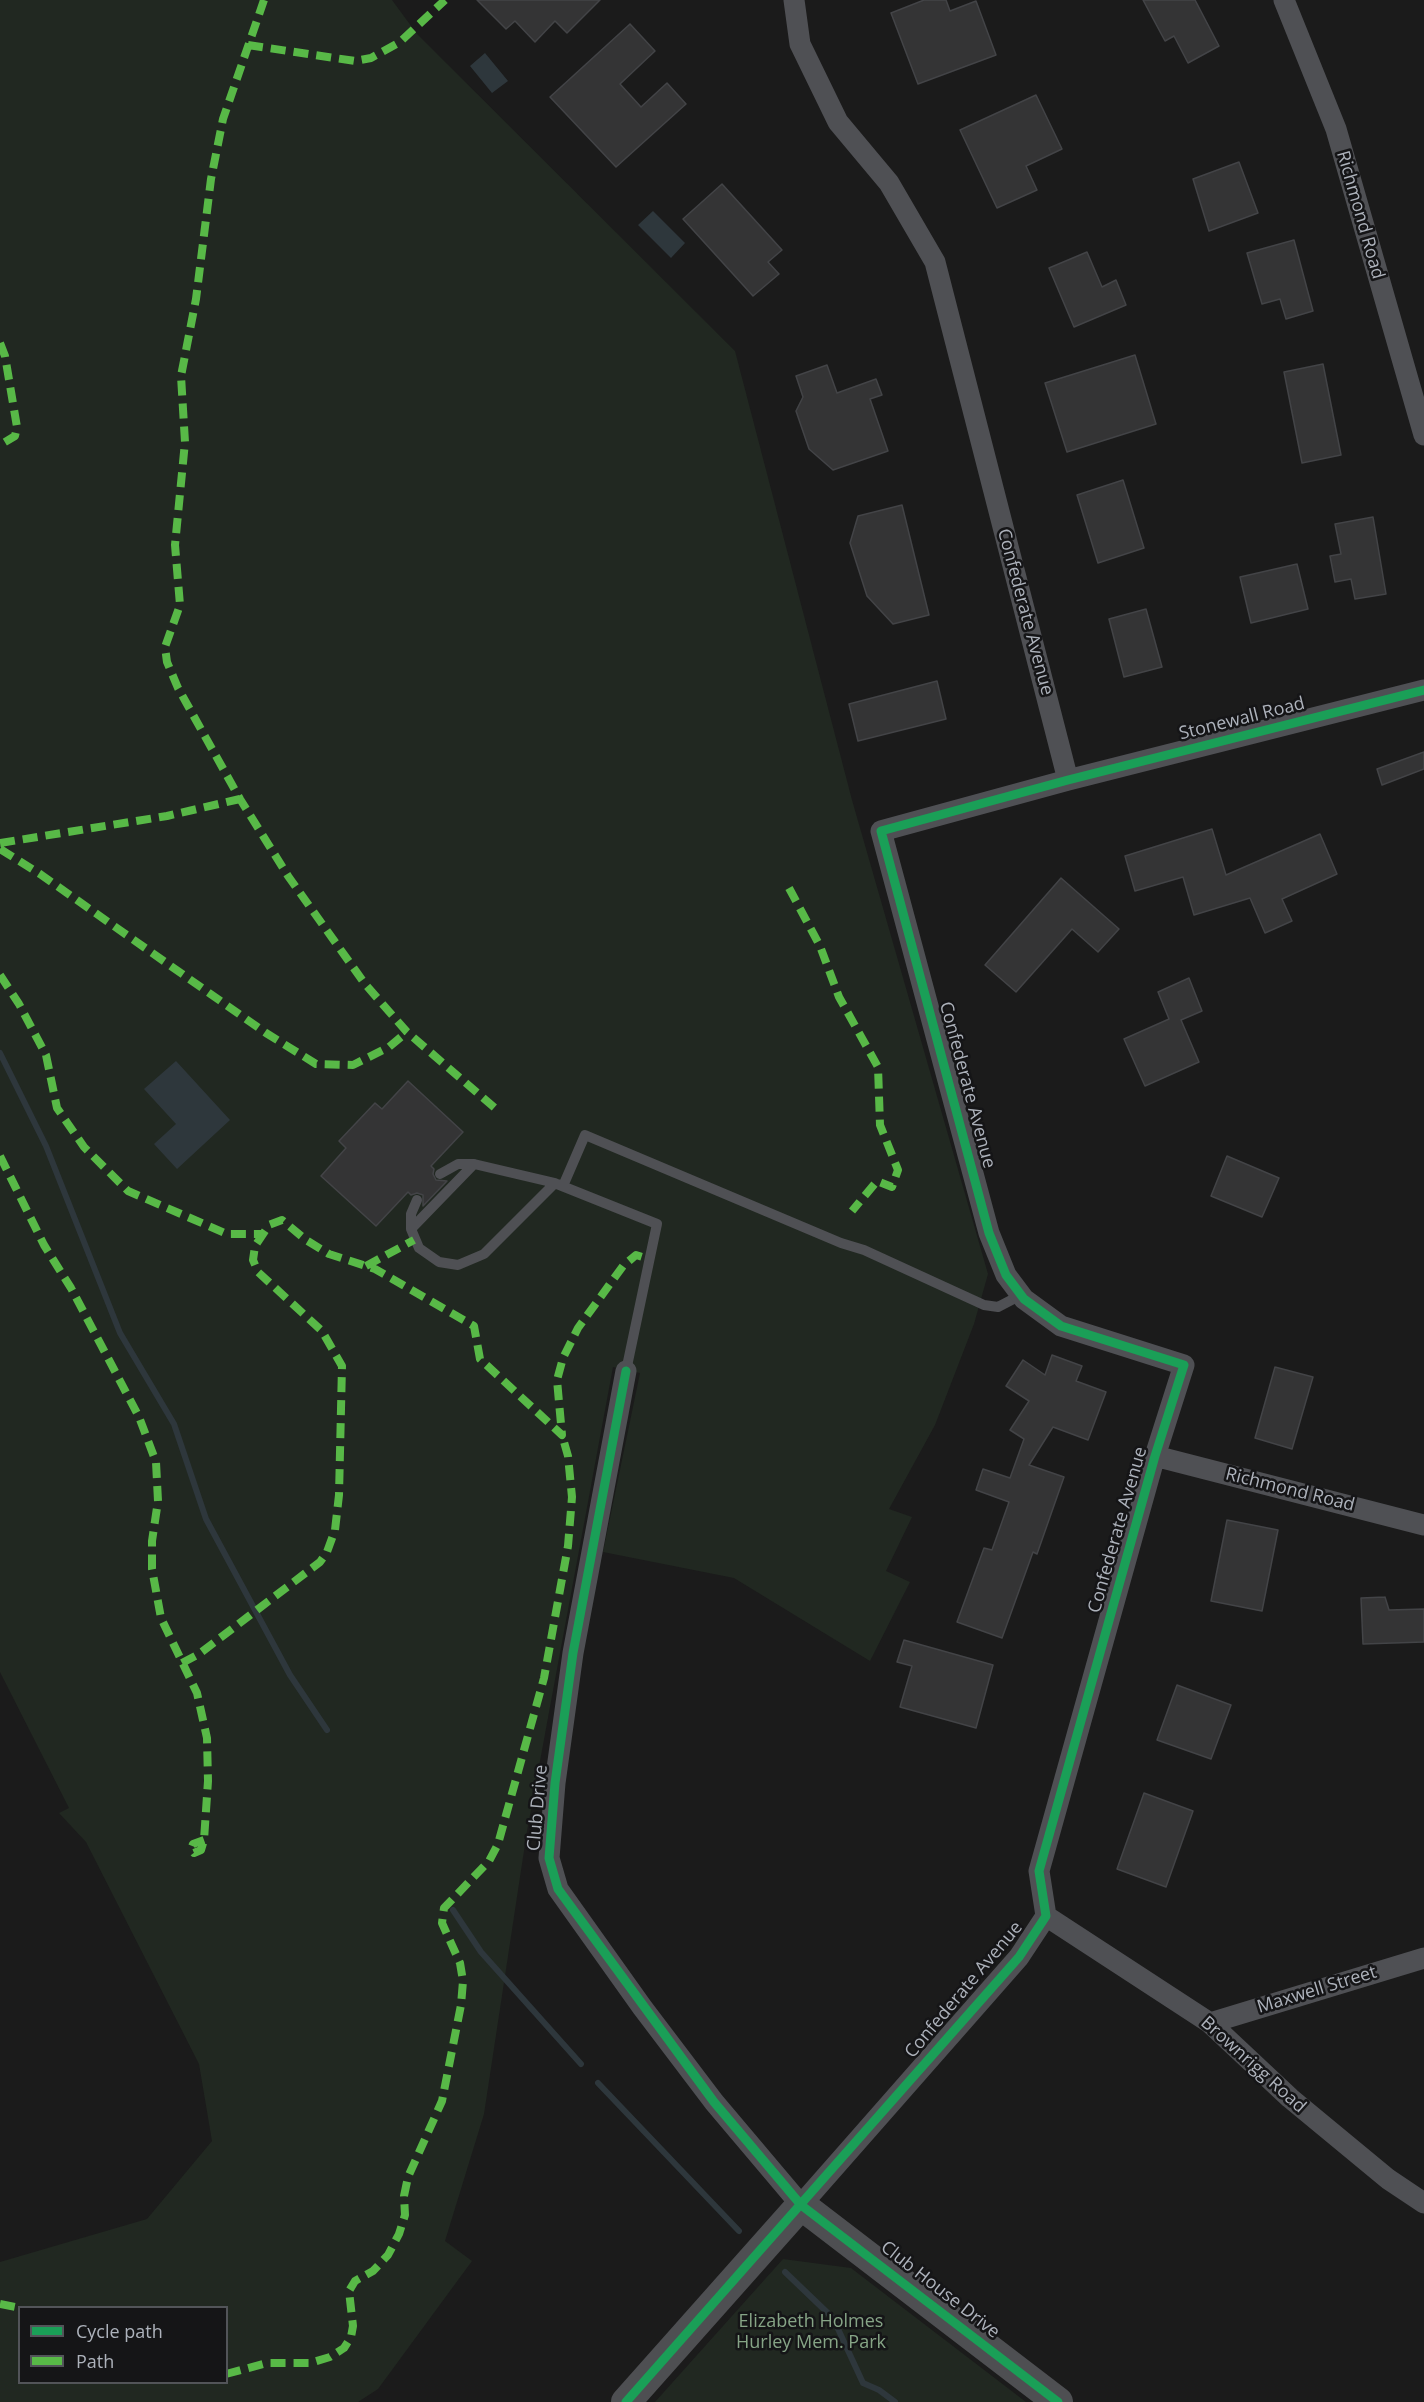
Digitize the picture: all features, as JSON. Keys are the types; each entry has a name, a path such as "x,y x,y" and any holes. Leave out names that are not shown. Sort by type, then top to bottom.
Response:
{"street":[{"name":"Confederate Avenue","path":"626,2402 1019,1957 1046,1916 1039,1871 1155,1456 1184,1365 1061,1326 1033,1307 1021,1295 1006,1275 993,1248 882,831 1068,780 935,262 889,183 838,122 800,44 794,0"},
{"name":"Richmond Road","path":"1284,0 1335,129 1424,435"},
{"name":"Stonewall Road","path":"1068,780 1424,690"},
{"name":"Club Drive","path":"626,1371 573,1653 555,1783 549,1858 558,1889 642,2007 714,2102 801,2205"},
{"name":"Richmond Road","path":"1155,1456 1424,1525"},
{"name":"Brownrigg Road","path":"1046,1916 1210,2023 1290,2098 1388,2179 1424,2203"},
{"name":"Maxwell Street","path":"1210,2023 1424,1959"},
{"name":"Club House Drive","path":"801,2205 1058,2402"}],"lane":[{"path":"417,1200 411,1214 411,1229 419,1248 440,1262 458,1265 470,1262 484,1254 559,1184 585,1135 841,1244 864,1250 984,1305 998,1307 1021,1295"},
{"path":"440,1174 458,1164 474,1164 559,1184 657,1224 626,1371"},
{"path":"411,1229 474,1164"}],"green space":[{"path":"0,0 392,0 417,34 735,351 852,800 988,1274 974,1324 935,1425 889,1509 912,1517 886,1571 910,1582 870,1661 734,1578 603,1552 640,1373 613,1367 527,1831 484,2114 445,2241 472,2261 378,2389 358,2402 0,2402 0,2262 147,2219 212,2141 199,2064 86,1842 59,1813 69,1808 0,1672"},
{"name":"Elizabeth Holmes Hurley Mem. Park","path":"783,2259 851,2268 1026,2402 655,2402"}],"shaded area":[{"path":"485,53 508,81 492,93 470,66"},
{"path":"653,211 685,243 671,258 638,225"},
{"path":"176,1061 230,1120 177,1169 154,1144 176,1124 144,1089"}],"building":[{"path":"477,0 600,0 567,33 555,21 535,42 515,21 506,29"},
{"path":"924,0 946,0 950,11 976,1 996,55 918,84 891,13"},
{"path":"1143,0 1195,0 1219,46 1188,63 1174,36 1165,41"},
{"path":"630,24 655,51 620,84 641,107 667,83 686,104 616,167 550,97"},
{"path":"1036,95 1062,149 1026,166 1037,190 997,208 960,130"},
{"path":"1239,162 1258,213 1209,231 1193,179"},
{"path":"722,184 782,250 768,262 779,274 753,296 683,219"},
{"path":"1294,240 1313,311 1286,319 1280,299 1262,304 1247,253"},
{"path":"1087,252 1102,287 1116,280 1126,305 1074,327 1049,268"},
{"path":"1135,355 1156,424 1067,452 1045,383"},
{"path":"1323,364 1341,455 1302,463 1284,372"},
{"path":"827,365 837,393 876,379 882,395 870,399 888,451 833,470 809,449 796,411 803,397 796,376"},
{"path":"1123,480 1144,548 1098,563 1077,495"},
{"path":"902,505 929,615 893,624 867,596 850,543 858,516"},
{"path":"1373,517 1386,594 1355,599 1351,579 1335,582 1330,556 1341,554 1335,524"},
{"path":"1297,564 1308,609 1251,623 1240,577"},
{"path":"1146,609 1162,667 1124,677 1109,619"},
{"path":"937,681 946,719 858,741 849,704"},
{"path":"1424,752 1424,769 1382,785 1377,769"},
{"path":"1212,829 1226,875 1320,834 1337,874 1282,899 1292,921 1265,933 1250,898 1194,915 1183,877 1135,891 1125,856"},
{"path":"1061,878 1119,929 1098,952 1072,929 1016,992 985,965"},
{"path":"1189,978 1202,1011 1181,1020 1199,1062 1145,1086 1124,1039 1169,1019 1158,992"},
{"path":"408,1081 463,1132 431,1166 434,1169 433,1174 436,1180 447,1181 423,1206 423,1195 417,1193 411,1195 408,1192 376,1226 321,1176 346,1148 339,1141 375,1103 382,1109"},
{"path":"1227,1156 1279,1178 1262,1217 1211,1196"},
{"path":"1052,1355 1082,1366 1076,1381 1106,1392 1088,1440 1053,1427 1029,1465 1064,1477 1037,1554 1033,1552 1002,1638 957,1622 984,1548 992,1550 1009,1502 976,1490 983,1469 1010,1478 1024,1439 1010,1430 1029,1401 1006,1386 1023,1360 1045,1375"},
{"path":"1275,1367 1313,1377 1292,1449 1255,1438"},
{"path":"1227,1520 1278,1530 1262,1611 1211,1601"},
{"path":"1385,1597 1389,1610 1424,1609 1424,1642 1363,1644 1361,1598"},
{"path":"904,1640 993,1665 976,1728 900,1707 912,1666 897,1662"},
{"path":"1177,1685 1231,1705 1211,1759 1157,1740"},
{"path":"1144,1793 1193,1811 1166,1887 1117,1869"}],"waterway":[{"path":"0,1053 46,1146 120,1333 174,1424 206,1519 290,1675 327,1730"},
{"path":"453,1910 481,1952 581,2064"},
{"path":"598,2083 739,2231"},
{"path":"785,2272 833,2318 863,2383 879,2390 895,2402"}],"marked path":[{"path":"264,0 223,119 211,179 196,299 181,376 185,442 175,545 180,605 165,647 167,662 178,688 240,799 288,876 365,984 407,1032 496,1109"},
{"path":"248,45 355,61 371,58 400,42 445,0"},
{"path":"0,343 5,356 17,427 15,436 0,445"},
{"path":"0,843 167,816 240,799"},
{"path":"0,849 40,874 266,1033 316,1064 353,1065 389,1047 407,1032"},
{"path":"789,888 820,946 839,997 878,1067 880,1125 898,1170 892,1187 877,1181 852,1211"},
{"path":"0,975 19,1004 46,1055 57,1108 84,1147 128,1191 227,1234 261,1234"},
{"path":"0,1156 44,1245 71,1288 139,1417 156,1462 158,1501 152,1541 152,1569 161,1618 197,1693 207,1738 208,1781 204,1840 201,1850 194,1853 191,1849 193,1844 204,1840"},
{"path":"182,1663 199,1654 320,1562 327,1552 335,1530 339,1495 342,1366 322,1331 258,1272 253,1260 255,1246 269,1225 282,1220 306,1240 329,1254 375,1269 474,1326 480,1359 562,1435 557,1380 563,1358 578,1328 623,1266 636,1255 649,1259"},
{"path":"366,1266 414,1240"},
{"path":"228,2373 267,2363 310,2363 330,2357 344,2348 351,2337 353,2326 349,2291 355,2281 373,2271 388,2255 399,2234 405,2215 404,2196 408,2177 442,2101 461,2005 463,1981 460,1963 442,1923 444,1908 489,1861 498,1844 544,1678 568,1546 572,1497 568,1456 562,1435"},
{"path":"0,2304 18,2307"}],"cycle path":[{"path":"626,2402 1019,1957 1046,1916 1039,1871 1155,1456 1184,1365 1061,1326 1024,1299 1006,1275 989,1233 881,831 1068,780 1424,690"},
{"path":"626,1371 573,1653 555,1783 549,1858 558,1889 714,2102 801,2205 1058,2402"}]}
